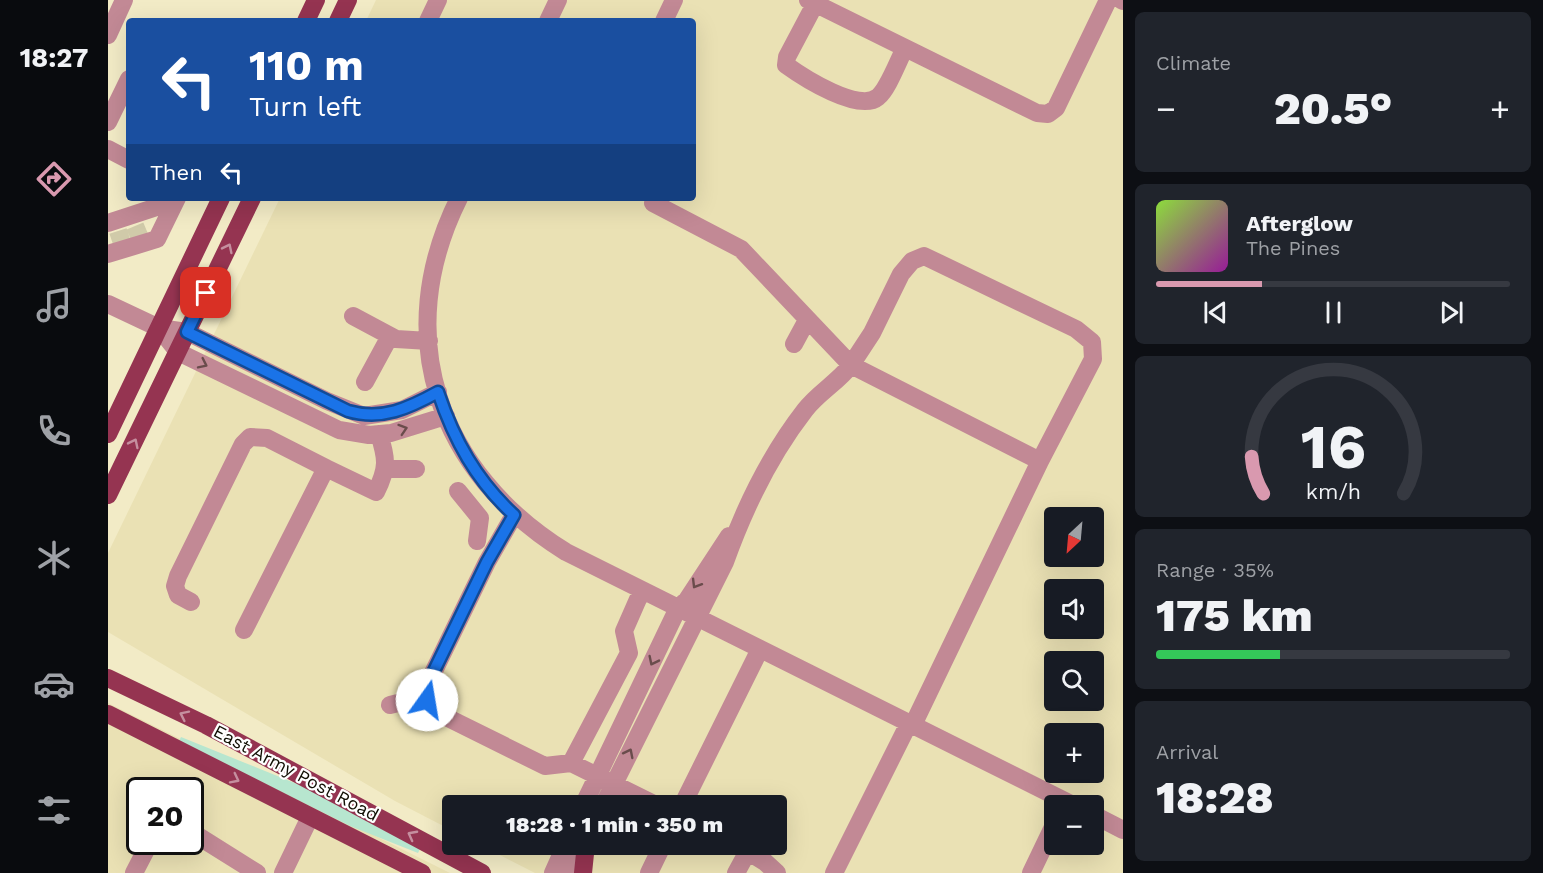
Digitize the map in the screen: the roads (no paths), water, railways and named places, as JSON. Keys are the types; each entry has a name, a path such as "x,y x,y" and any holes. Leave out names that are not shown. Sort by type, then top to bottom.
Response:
{"main road":[{"path":"307,18 316,0"},
{"path":"339,18 348,0"},
{"path":"108,434 220,201"},
{"path":"108,495 251,201"},
{"name":"East Army Post Road","path":"108,678 206,725 482,873"},
{"name":"East Army Post Road","path":"108,714 422,873"},
{"path":"584,873 585,855"}],"street":[{"path":"108,35 124,0"},
{"path":"429,18 438,0"},
{"path":"549,18 558,0"},
{"path":"665,18 674,0"},
{"path":"905,48 880,96 868,103 857,102 830,90 786,65 787,57 811,2 905,48 1037,113 1048,114 1056,108 1108,0"},
{"path":"108,122 126,85"},
{"path":"108,149 126,158"},
{"path":"124,234 173,201"},
{"path":"124,234 157,239 175,201"},
{"path":"458,201 447,223 432,275 428,303 429,341 438,392 446,416 467,460 483,482 514,515 566,552 1050,795"},
{"path":"652,201 741,249 851,365 1040,461"},
{"path":"604,795 605,779 678,608 687,600 718,548 737,525 787,435 806,409 851,365 872,333 901,274 912,261 924,256 1076,329 1092,342 1093,358 911,724 834,873"},
{"path":"108,304 159,328 187,332 327,401 364,416 402,410 438,392"},
{"path":"353,316 401,340 429,341"},
{"path":"794,344 807,320"},
{"path":"159,328 178,352 339,430 352,433 391,433 446,416"},
{"path":"365,382 390,336"},
{"path":"191,602 178,595 175,586 177,576 243,444 250,436 267,438 376,492 385,469 386,454 379,434"},
{"path":"244,630 326,468"},
{"path":"385,469 416,469"},
{"path":"458,491 480,518 477,541"},
{"path":"514,515 487,562 431,677 425,690 426,696 438,713 545,766 571,763 636,795"},
{"path":"592,795 605,779 697,617 725,562 737,525"},
{"path":"571,763 629,653 624,631 642,590"},
{"path":"687,795 760,649"},
{"path":"390,705 426,696"},
{"path":"283,873 310,817"},
{"path":"1104,820 1123,830"},
{"path":"204,842 233,866 257,873"},
{"path":"1031,873 1044,846"},
{"path":"134,873 143,855"},
{"path":"553,873 561,855"},
{"path":"572,873 581,855"},
{"path":"655,871 660,855"},
{"path":"736,873 740,855"},
{"path":"751,855 769,870"}],"tunnel":[{"path":"135,226 140,238"},
{"path":"118,231 122,243"}]}
